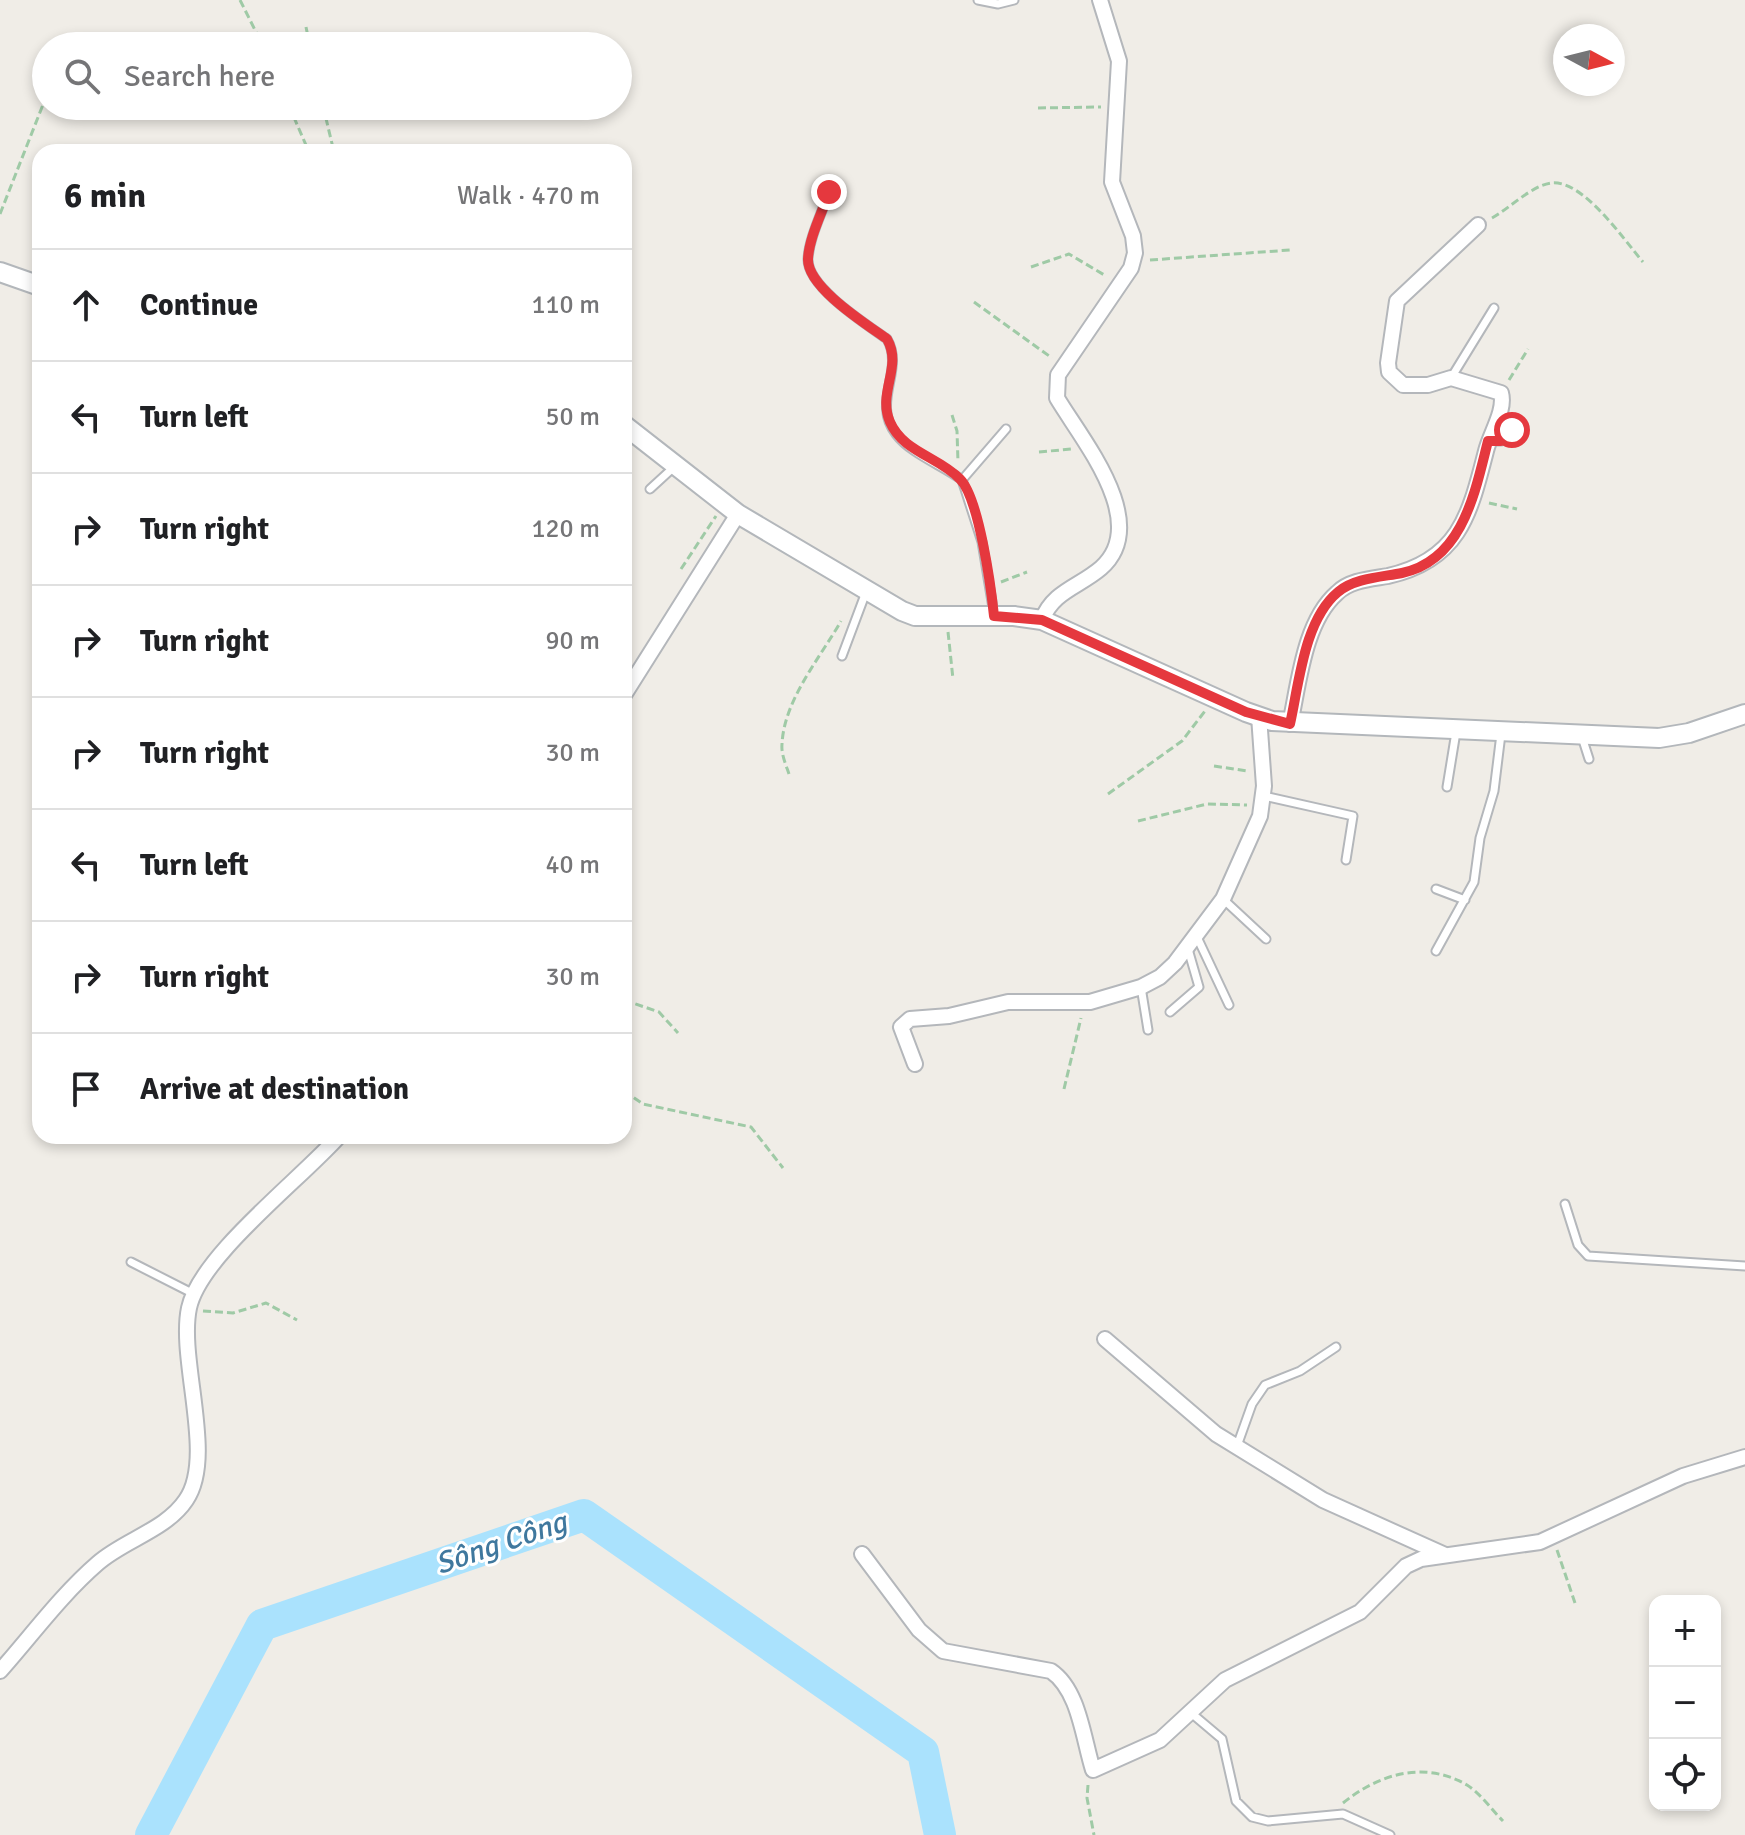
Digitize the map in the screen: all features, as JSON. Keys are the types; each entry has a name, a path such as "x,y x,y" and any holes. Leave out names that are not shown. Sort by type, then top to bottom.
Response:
{"main road":[{"path":"0,272 32,283"},
{"path":"632,431 731,508 915,616 994,616 1042,620 1213,697 1259,716 1290,724 1659,738 1689,733 1745,714"}],"street":[{"path":"1042,620 1056,597 1102,568 1114,550 1120,531 1119,510 1112,491 1057,398 1055,386 1064,366 1133,261 1133,236 1112,182 1116,45 1100,0"},
{"path":"1290,724 1310,639 1324,609 1337,592 1351,584 1427,564 1469,514 1475,500 1488,441 1503,402 1501,393 1451,378 1410,387 1395,381 1388,363 1396,308 1401,297 1478,225"},
{"path":"632,681 731,508"},
{"path":"915,1064 901,1027 910,1019 949,1016 1021,1001 1084,1002 1141,987 1160,977 1223,899 1263,801 1259,716"},
{"path":"0,1671 100,1560 174,1514 187,1499 196,1477 197,1455 189,1309 194,1294 214,1262 331,1144"},
{"path":"1105,1339 1216,1434 1323,1500 1446,1555"},
{"path":"862,1554 919,1630 943,1651 1051,1671 1063,1679 1093,1770 1147,1748 1225,1680 1360,1612 1406,1566 1421,1559 1480,1553 1553,1538 1683,1476 1745,1457"}],"lane":[{"path":"978,0 998,4 1014,0"},
{"path":"829,192 808,261 811,273 827,293 887,339 892,348 895,359 884,405 896,434 959,478 973,508 991,586 994,616"},
{"path":"1451,378 1494,308"},
{"path":"959,478 1006,429"},
{"path":"1488,441 1501,441 1512,430"},
{"path":"650,489 675,465"},
{"path":"842,656 864,588"},
{"path":"1447,787 1456,730"},
{"path":"1436,951 1474,882 1480,838 1494,791 1501,731"},
{"path":"1581,735 1589,759"},
{"path":"1263,801 1353,816 1346,860"},
{"path":"1436,889 1465,900"},
{"path":"1223,899 1266,939"},
{"path":"1192,941 1229,1005"},
{"path":"1170,1012 1199,987 1192,941"},
{"path":"1141,987 1148,1030"},
{"path":"1565,1204 1578,1245 1588,1256 1737,1262 1745,1266"},
{"path":"131,1262 194,1294"},
{"path":"1237,1446 1252,1404 1265,1385 1300,1371 1336,1347"},
{"path":"1190,1712 1222,1739 1236,1801 1242,1810 1263,1821 1327,1815 1353,1816 1390,1835"}],"path":[{"path":"240,0 256,32"},
{"path":"306,27 307,32"},
{"path":"1038,108 1116,106"},
{"path":"0,214 37,120"},
{"path":"295,120 306,144"},
{"path":"326,120 332,144"},
{"path":"1478,225 1537,189 1551,183 1563,185 1580,192 1643,262"},
{"path":"1133,261 1290,250"},
{"path":"1031,267 1069,254 1119,286"},
{"path":"974,302 1064,366"},
{"path":"1501,393 1528,349"},
{"path":"952,415 958,446 959,478"},
{"path":"1039,452 1087,448"},
{"path":"1475,500 1517,509"},
{"path":"681,569 731,508"},
{"path":"991,586 1027,572"},
{"path":"789,774 782,744 785,727 809,673 864,588"},
{"path":"947,616 953,679"},
{"path":"1108,794 1182,741 1213,697"},
{"path":"1214,766 1263,773"},
{"path":"1138,821 1207,804 1263,801"},
{"path":"1064,1089 1084,1002"},
{"path":"632,1003 659,1012 678,1033"},
{"path":"632,1096 643,1104 751,1127 783,1168"},
{"path":"189,1309 233,1313 266,1303 297,1320"},
{"path":"1553,1538 1575,1603"},
{"path":"1093,1770 1087,1798 1094,1835"},
{"path":"1327,1815 1376,1780 1418,1772 1468,1786 1503,1821"}],"waterway":[{"name":"Sông Công","path":"151,1835 262,1625 584,1515 923,1752 940,1835"}],"route":[{"path":"829,192 812,241 808,261 811,273 827,293 887,339 892,348 895,359 884,405 888,419 896,434 913,449 962,480 982,542 994,616 1042,620 1246,712 1290,724 1310,639 1324,609 1337,592 1351,584 1414,570 1439,553 1469,514 1488,441 1501,441 1512,430"}]}
